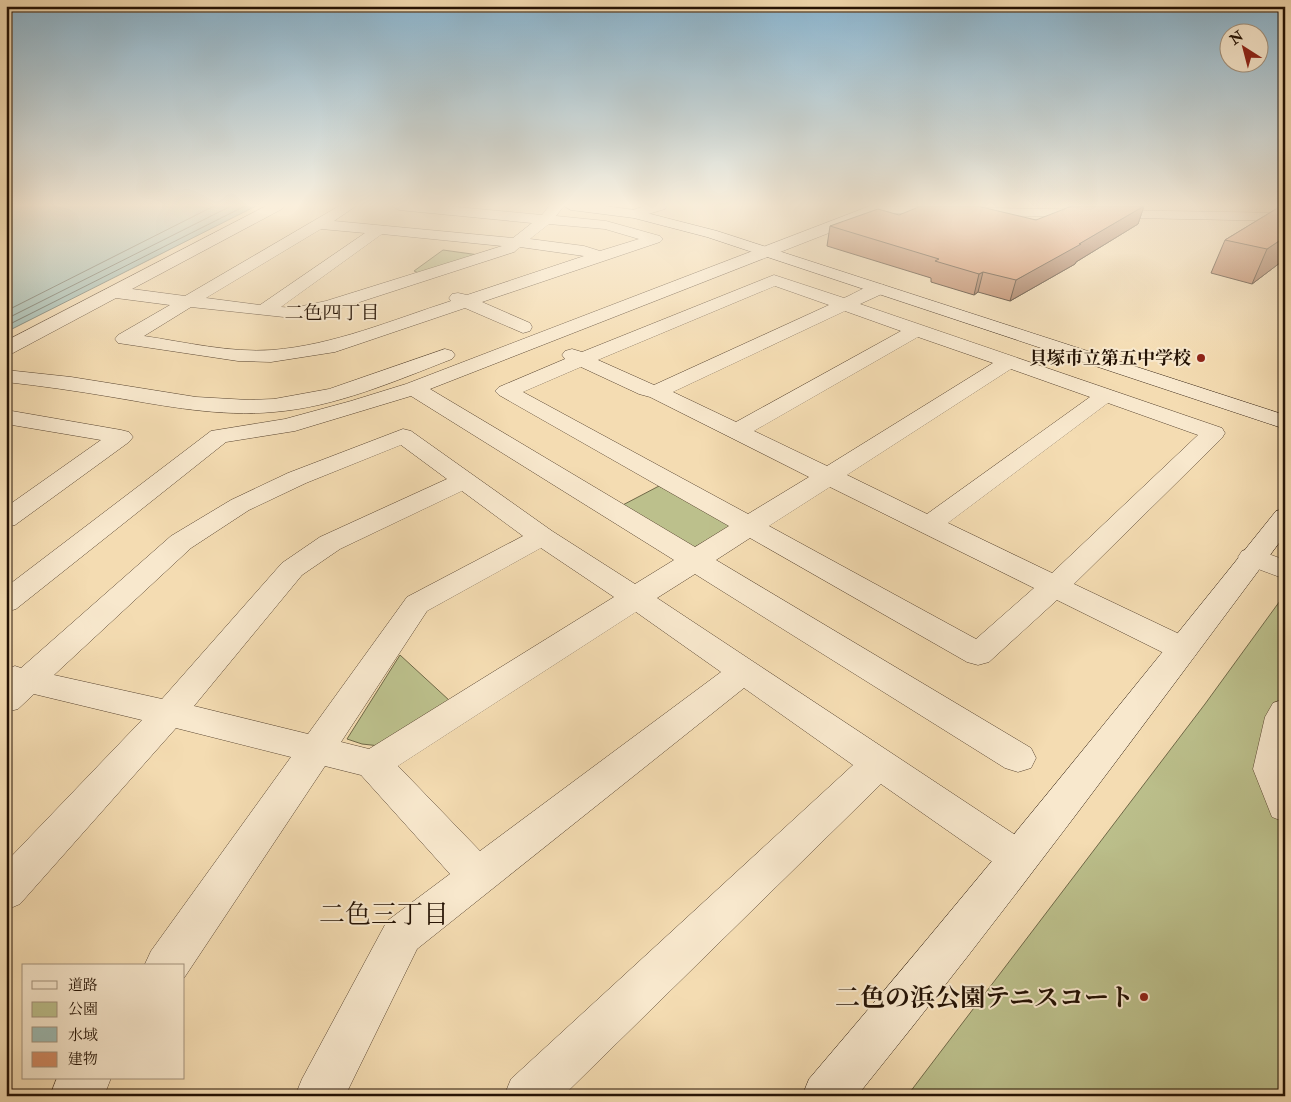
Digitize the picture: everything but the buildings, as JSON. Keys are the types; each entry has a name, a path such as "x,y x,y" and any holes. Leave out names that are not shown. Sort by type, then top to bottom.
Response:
{"street":[{"path":"6,348 178,257"},
{"path":"262,257 125,339 238,355 271,356 328,348 596,257"},
{"path":"263,311 339,257"},
{"path":"112,292 293,313 330,306 483,257"},
{"path":"6,376 86,386 190,403 246,407 299,403 346,391 531,333 729,257"},
{"path":"783,257 1285,422"},
{"path":"420,261 404,273 531,333 582,360 646,390 656,392 829,475 1183,649"},
{"path":"774,280 918,329 1214,433 1055,586 978,654 506,391 774,280"},
{"path":"656,392 878,289"},
{"path":"736,432 918,329"},
{"path":"6,602 219,436 287,426 359,406 412,388 531,333"},
{"path":"373,764 1009,362"},
{"path":"6,434 17,419 57,403 86,386"},
{"path":"412,388 1018,758"},
{"path":"930,524 1106,395"},
{"path":"359,406 542,537 636,598 742,672 1018,858"},
{"path":"6,518 121,437 17,419"},
{"path":"13,686 181,542 240,505 289,482 403,436"},
{"path":"6,891 169,713 292,569 330,543 463,481"},
{"path":"826,1096 929,972 1183,649 1268,564 1285,517"},
{"path":"167,964 417,604 542,537"},
{"path":"319,1096 402,935 742,672"},
{"path":"13,686 169,713 373,764 478,876"},
{"path":"1285,712 1271,769 1285,806"},
{"path":"528,1096 878,764"},
{"path":"74,1096 86,1080"}],"green space":[{"path":"433,257 472,257 421,274 414,271"},
{"path":"659,486 733,526 691,549 619,507"},
{"name":"二色の浜公園テニスコート","path":"1285,594 1285,1096 907,1096 1205,704"},
{"path":"400,655 450,701 380,746 362,744 347,739"}],"water":[{"path":"6,257 154,257 6,332"}],"place":[{"name":"貝塚市立第五中学校","path":"1201,358"},
{"name":"二色の浜公園テニスコート","path":"1144,997"}],"district":[{"name":"二色四丁目","path":"332,312"},
{"name":"二色三丁目","path":"384,914"}]}
